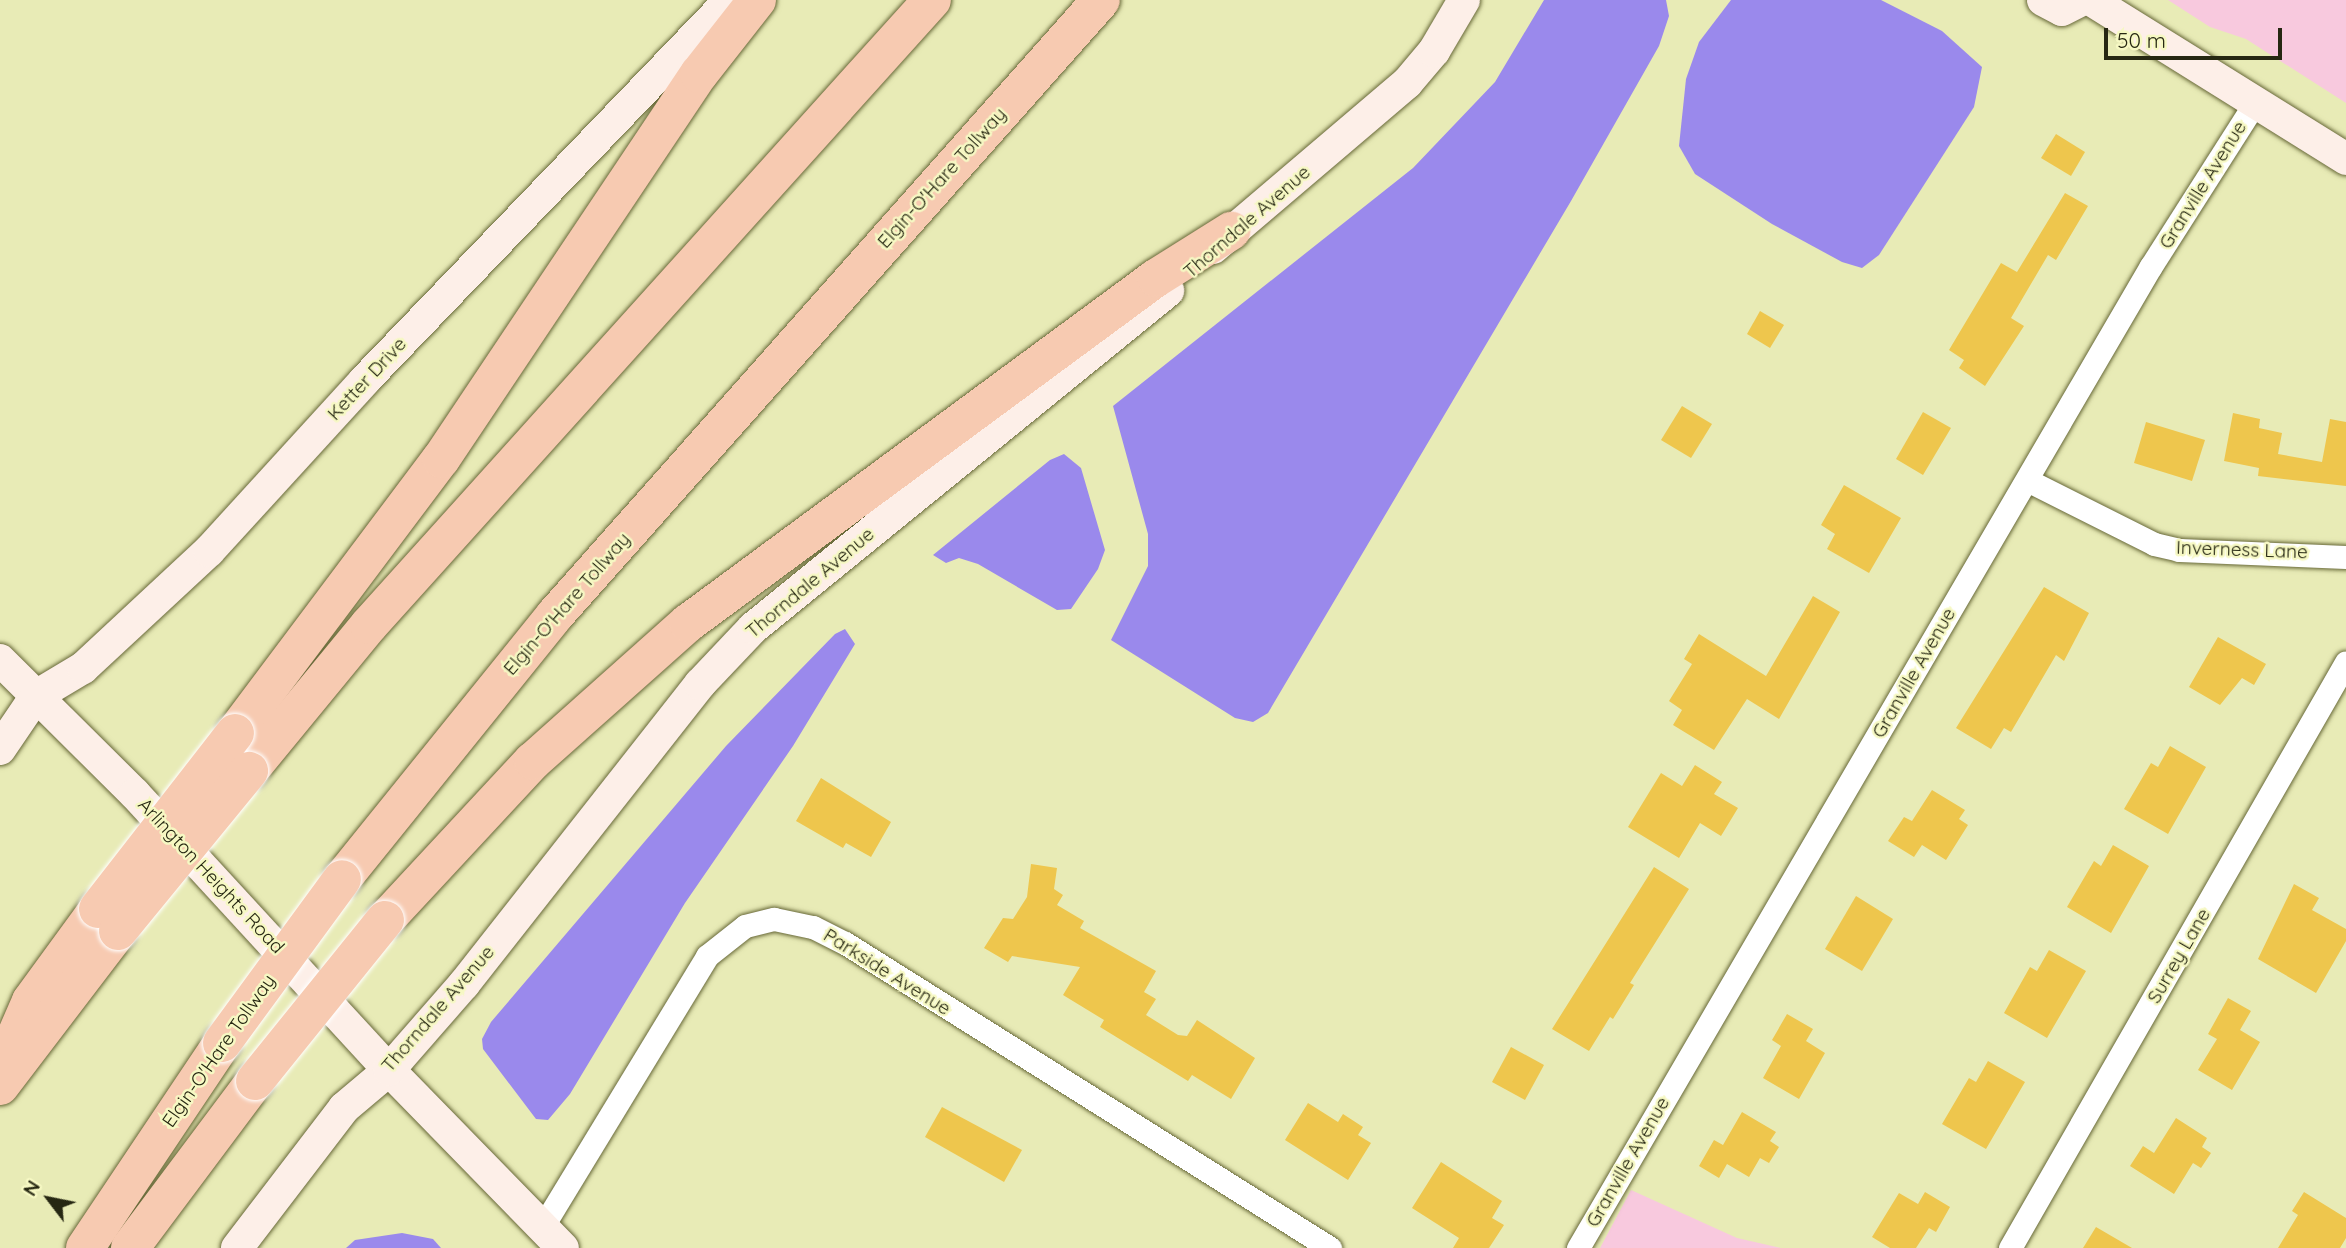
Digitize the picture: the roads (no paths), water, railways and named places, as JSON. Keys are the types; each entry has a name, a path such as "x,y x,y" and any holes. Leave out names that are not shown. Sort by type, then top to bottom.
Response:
{"highway":[{"path":"0,1086 235,733 441,459 699,74 757,0"},
{"path":"0,1071 31,1002 249,771 369,625 932,0"},
{"name":"Elgin-O'Hare Tollway","path":"85,1248 222,1043 342,879 555,615 1101,0"},
{"path":"130,1248 256,1081 385,920 533,761 601,696 688,623 1156,278 1231,231"}],"street":[{"name":"Ketter Drive","path":"0,749 36,696 83,668 209,551 364,381 730,0"},
{"name":"Thorndale Avenue","path":"237,1248 344,1108 389,1070 464,984 700,684 753,628 1166,292 1231,231 1407,83 1434,51 1464,0"},
{"path":"2043,0 2062,10 2082,0"},
{"path":"2091,0 2346,159"},
{"name":"Granville Avenue","path":"1578,1248 2151,266 2256,101"},
{"name":"Inverness Lane","path":"2027,480 2154,544 2179,550 2346,557"},
{"name":"Arlington Heights Road","path":"0,660 135,794 389,1070 553,1237"},
{"name":"Surrey Lane","path":"2010,1248 2346,662"},
{"name":"Parkside Avenue","path":"553,1237 707,956 745,926 774,919 813,927 845,943 1330,1248"}]}
